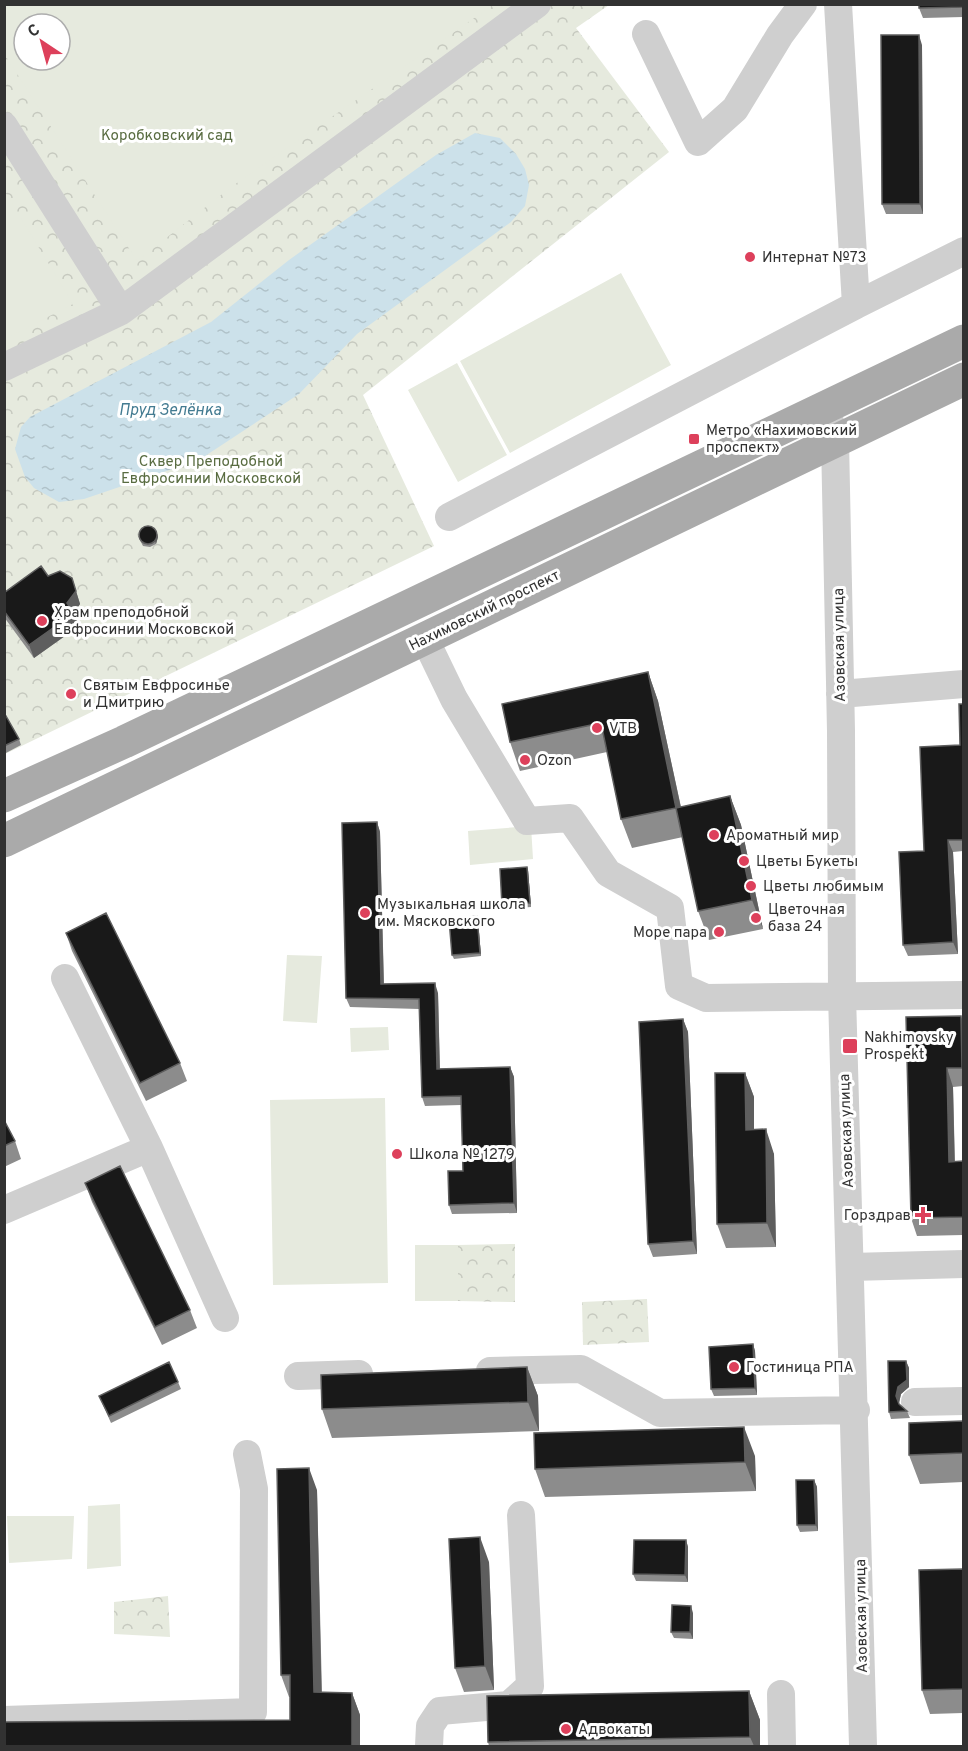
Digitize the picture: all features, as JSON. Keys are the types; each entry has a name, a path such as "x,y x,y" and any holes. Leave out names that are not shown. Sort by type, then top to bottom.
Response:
{"main road":[{"path":"4,796 124,742 963,341"},
{"name":"Нахимовский проспект","path":"4,841 963,379"}],"street":[{"path":"4,367 121,311 537,4"},
{"path":"646,34 698,142 735,109 780,35 803,4"},
{"path":"838,4 856,305"},
{"path":"4,126 121,311"},
{"path":"449,517 963,251"},
{"name":"Азовская улица","path":"826,408 835,440 842,995 856,1410 863,1746"},
{"path":"425,639 454,699 527,821 570,818 608,873 670,908 679,986 706,998 842,995 880,998 963,995"},
{"path":"840,694 963,684"},
{"path":"65,978 149,1148 225,1318"},
{"path":"4,1210 149,1148"},
{"path":"851,1267 963,1264"},
{"path":"466,1372 581,1369 660,1413 856,1410"},
{"path":"298,1376 382,1374"},
{"path":"915,1402 963,1401"},
{"path":"4,1719 253,1712 254,1489 248,1454"},
{"path":"429,1746 430,1725 440,1711 509,1705 530,1686 521,1515"},
{"path":"781,1694 782,1746"}],"green space":[{"name":"Коробковский сад","path":"5,4 493,5 231,187 137,261 16,72 72,72 72,12 12,12 12,66 5,55"},
{"name":"Сквер Преподобной Евфросинии Московской","path":"5,5 609,5 576,28 669,152 363,395 434,546 5,754"},
{"path":"4,190 73,304 5,339 4,339"},
{"path":"621,273 671,365 510,453 460,361"},
{"path":"457,363 507,455 458,482 408,390"},
{"path":"531,826 533,859 470,865 468,831"},
{"path":"287,955 322,956 317,1023 283,1021"},
{"path":"388,1027 389,1050 351,1052 350,1028"},
{"path":"385,1098 388,1283 273,1285 270,1100"},
{"path":"515,1244 515,1302 458,1301 458,1245"},
{"path":"415,1245 458,1245 458,1301 415,1301"},
{"path":"647,1299 649,1342 583,1345 582,1302"},
{"path":"120,1504 121,1566 87,1569 88,1506"},
{"path":"7,1516 74,1516 72,1559 9,1563"},
{"path":"168,1596 170,1637 114,1634 114,1602"}],"water":[{"name":"Пруд Зелёнка","path":"475,133 500,138 516,154 525,169 529,185 525,206 511,222 357,334 299,394 199,460 84,499 59,502 34,488 25,477 15,449 21,427 30,417 211,322 289,260 436,155"}],"building":[{"path":"919,4 963,4 963,7 919,8"},
{"path":"881,35 919,35 920,204 882,204"},
{"path":"148,526 154,529 157,535 154,541 148,544 142,541 139,535 142,529"},
{"name":"Храм преподобной Евфросинии Московской","path":"41,566 48,576 60,571 72,578 76,591 67,603 74,613 29,645 4,611 4,593"},
{"path":"648,672 676,808 621,819 601,723 510,742 502,704"},
{"path":"959,704 963,704 963,840 948,840 953,942 903,945 899,852 924,851 920,747 960,745"},
{"path":"6,716 19,739 4,746 4,717"},
{"path":"730,796 752,900 698,911 676,808"},
{"path":"377,822 381,984 435,983 437,1069 510,1067 514,1203 449,1205 448,1171 463,1171 461,1096 422,1097 419,999 346,998 342,823"},
{"path":"527,867 530,903 502,905 500,869"},
{"path":"106,913 180,1063 140,1083 66,933"},
{"path":"477,916 480,953 452,955 449,919"},
{"path":"961,1016 962,1068 947,1068 949,1162 963,1161 963,1217 911,1218 906,1017"},
{"path":"683,1019 693,1241 648,1244 639,1022"},
{"path":"715,1073 745,1073 746,1130 766,1129 767,1223 717,1224"},
{"path":"4,1120 15,1141 4,1146"},
{"path":"120,1166 190,1310 155,1327 85,1183"},
{"path":"753,1344 755,1388 711,1389 709,1347"},
{"path":"888,1361 906,1361 907,1380 898,1387 896,1396 899,1404 907,1411 889,1412"},
{"path":"169,1362 178,1382 109,1416 99,1396"},
{"path":"527,1367 528,1402 322,1409 321,1375"},
{"path":"963,1421 963,1453 909,1455 909,1423"},
{"path":"744,1427 745,1462 535,1469 534,1433"},
{"path":"309,1468 314,1692 352,1693 352,1746 4,1746 4,1722 290,1720 290,1675 281,1675 277,1469"},
{"path":"796,1480 814,1480 816,1525 797,1525"},
{"path":"480,1537 485,1666 455,1668 449,1539"},
{"path":"634,1540 686,1540 685,1575 633,1574"},
{"path":"963,1569 963,1689 922,1690 919,1570"},
{"path":"672,1605 691,1606 690,1632 671,1632"},
{"path":"749,1691 750,1737 488,1742 487,1696"}],"place":[{"name":"Интернат №73","path":"750,257"},
{"name":"Метро «Нахимовский проспект»","path":"694,439"},
{"name":"Храм преподобной Евфросинии Московской","path":"42,621"},
{"name":"Святым Евфросинье и Дмитрию","path":"71,694"},
{"name":"VTB","path":"597,728"},
{"name":"Ozon","path":"525,760"},
{"name":"Ароматный мир","path":"714,835"},
{"name":"Цветы Букеты","path":"744,861"},
{"name":"Цветы любимым","path":"751,886"},
{"name":"Музыкальная школа им. Мясковского","path":"365,913"},
{"name":"Цветочная база 24","path":"756,918"},
{"name":"Море пара","path":"719,932"},
{"name":"Nakhimovsky Prospekt","path":"850,1046"},
{"name":"Школа № 1279","path":"397,1154"},
{"name":"Горздрав","path":"923,1215"},
{"name":"Гостиница РПА","path":"734,1367"},
{"name":"Адвокаты","path":"566,1729"}]}
